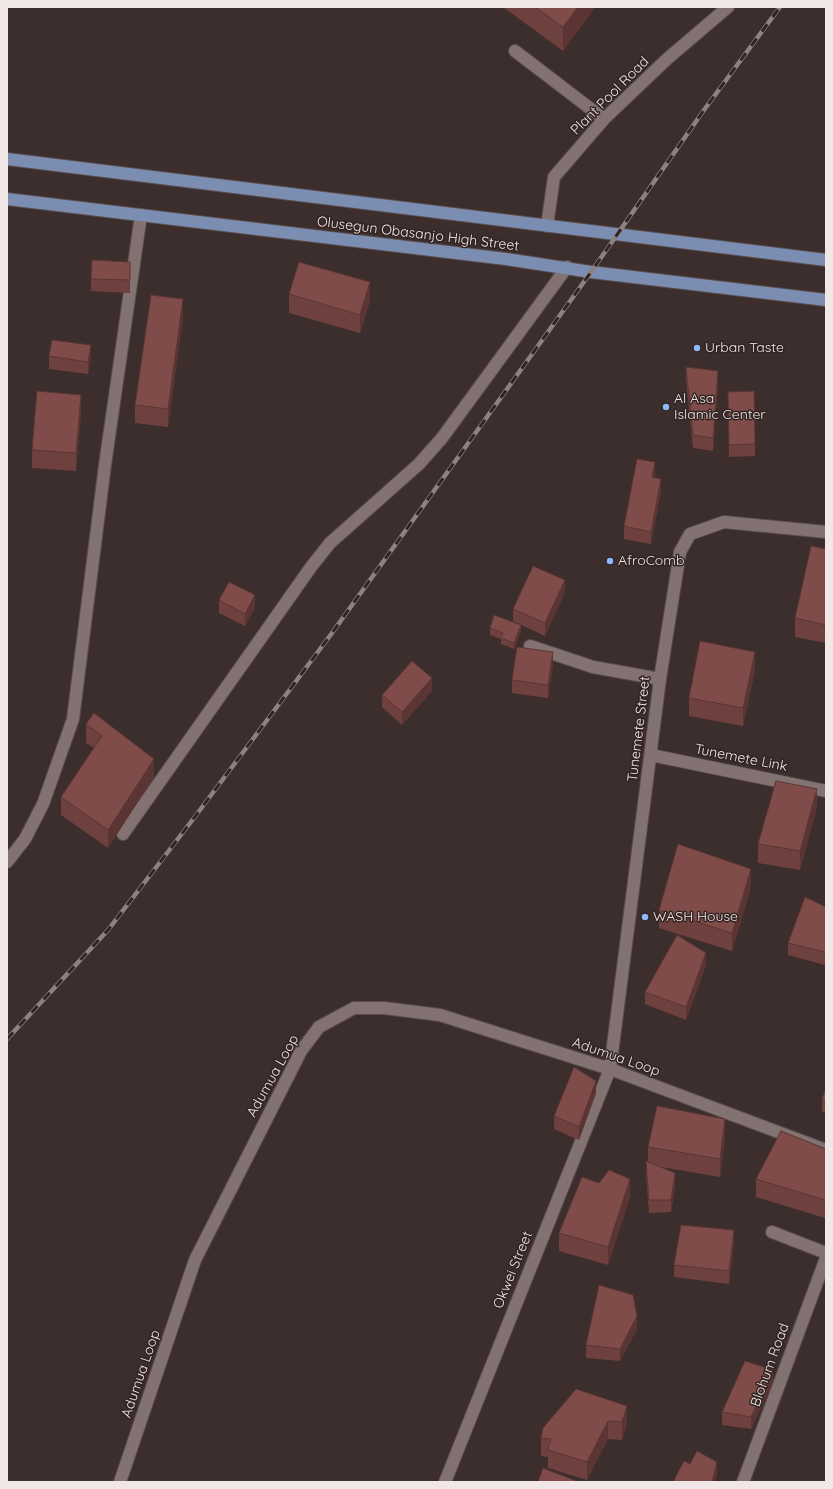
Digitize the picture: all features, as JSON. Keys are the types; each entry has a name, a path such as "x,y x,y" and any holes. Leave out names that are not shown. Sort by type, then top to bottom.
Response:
{"main road":[{"name":"Olusegun Obasanjo High Street","path":"7,159 826,260"},
{"name":"Olusegun Obasanjo High Street","path":"7,199 826,300"}],"street":[{"name":"Plant Pool Road","path":"547,226 554,177 604,118 668,59 728,7"},
{"path":"515,51 604,118"},
{"path":"7,862 25,839 43,804 73,719 105,465 141,215"},
{"path":"123,834 311,567 330,543 419,464 442,438 567,267"},
{"name":"Tunemete Street","path":"610,1069 660,679 680,552 690,534 724,522 826,532"},
{"path":"530,646 593,667 660,679"},
{"name":"Tunemete Link","path":"651,755 826,791"},
{"name":"Adumua Loop","path":"120,1482 195,1260 300,1051 319,1028 354,1008 384,1008 440,1015 610,1069 826,1150"},
{"name":"Okwei Street","path":"445,1482 610,1069"},
{"path":"772,1232 826,1253"},
{"name":"Blohum Road","path":"743,1482 826,1258"}],"building":[{"path":"535,7 578,7 563,27"},
{"path":"92,260 130,262 130,280 91,279"},
{"path":"299,262 370,282 360,315 289,294"},
{"path":"151,295 183,299 168,409 135,405"},
{"path":"52,340 91,345 88,362 49,356"},
{"path":"686,367 718,371 713,438 693,435"},
{"path":"37,391 81,395 76,453 32,450"},
{"path":"754,391 755,444 729,445 728,392"},
{"path":"637,459 655,462 652,477 661,479 651,532 624,526"},
{"path":"811,546 826,549 826,625 795,618"},
{"path":"533,566 565,580 545,623 513,609"},
{"path":"229,582 255,595 245,614 219,600"},
{"path":"494,615 521,625 514,643 501,638 503,633 490,628"},
{"path":"700,641 755,652 743,708 689,698"},
{"path":"517,647 553,652 548,685 512,680"},
{"path":"412,661 432,678 402,712 382,695"},
{"path":"94,713 154,759 108,830 61,797 102,736 86,724"},
{"path":"776,781 817,789 800,851 758,844"},
{"path":"678,844 751,869 732,933 659,910"},
{"path":"805,897 826,907 825,952 788,943"},
{"path":"677,935 706,953 686,1007 645,992"},
{"path":"574,1067 596,1081 579,1127 554,1116"},
{"path":"826,1087 826,1101 822,1100"},
{"path":"657,1106 725,1119 720,1159 648,1147"},
{"path":"781,1131 826,1149 825,1200 756,1179"},
{"path":"646,1161 675,1173 671,1200 649,1200"},
{"path":"609,1170 630,1179 608,1247 559,1233 582,1177 599,1183"},
{"path":"681,1225 734,1230 729,1271 674,1265"},
{"path":"599,1285 633,1295 637,1316 620,1349 586,1345"},
{"path":"745,1361 773,1370 751,1417 722,1412"},
{"path":"576,1389 627,1406 622,1422 608,1421 587,1462 548,1450 551,1439 541,1438 543,1428"},
{"path":"697,1451 717,1462 712,1482 673,1482 684,1461 690,1464"},
{"path":"543,1468 579,1482 538,1482"}],"railway":[{"path":"7,1039 108,930 197,814 332,633 591,272 704,110 780,7"}],"place":[{"name":"Urban Taste","path":"697,348"},
{"name":"Al Asa Islamic Center","path":"666,407"},
{"name":"AfroComb","path":"610,561"},
{"name":"WASH House","path":"645,917"}]}
